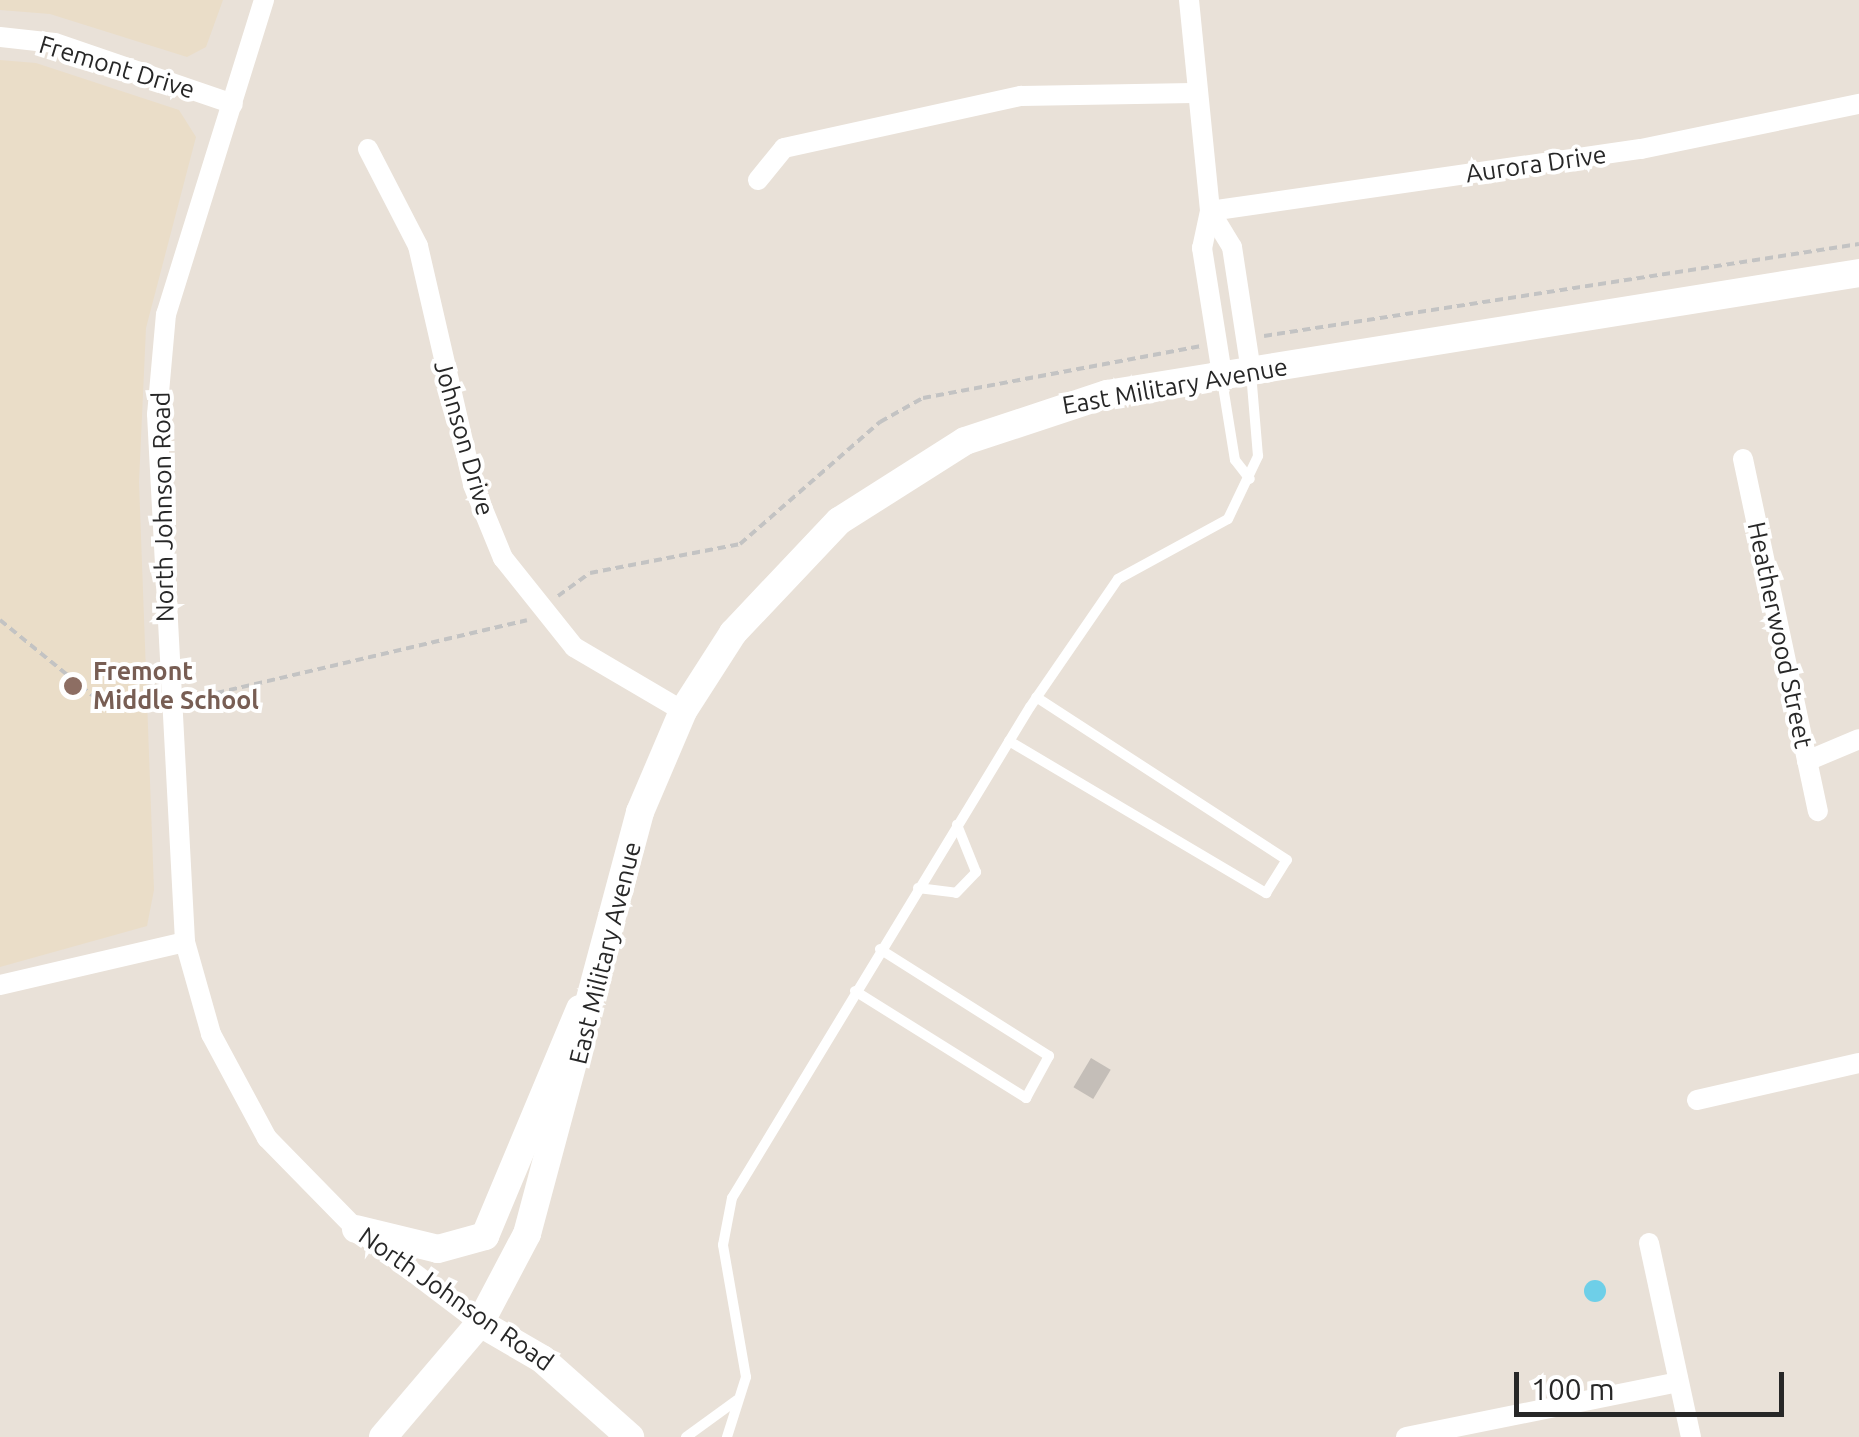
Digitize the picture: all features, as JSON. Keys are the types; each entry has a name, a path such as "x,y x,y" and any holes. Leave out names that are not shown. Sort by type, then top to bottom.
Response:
{"main road":[{"name":"East Military Avenue","path":"383,1437 480,1323 546,1186 640,812 683,711 733,633 802,554 920,466 1052,408 1222,374 1859,273"},
{"path":"356,1229 438,1248 485,1236 599,972"},
{"name":"North Johnson Road","path":"480,1323 542,1359 630,1437"}],"street":[{"name":"North Johnson Road","path":"264,0 166,314 157,414 185,942 211,1034 243,1100 284,1159 356,1229 480,1323"},
{"path":"1189,0 1194,93 1210,211 1202,248 1222,374"},
{"name":"Fremont Drive","path":"0,36 55,42 233,104"},
{"path":"758,180 784,148 1021,96 1194,93"},
{"name":"Aurora Drive","path":"1210,211 1641,149 1859,104"},
{"name":"Johnson Drive","path":"368,149 418,246 473,486 503,558 574,647 683,711"},
{"path":"1210,211 1232,248 1251,370"},
{"name":"Heatherwood Street","path":"1743,460 1818,811"},
{"path":"1807,761 1859,739"},
{"path":"0,984 185,942"},
{"path":"1697,1100 1859,1063"},
{"path":"1649,1244 1691,1437"},
{"path":"1406,1437 1679,1382"}],"lane":[{"path":"727,1437 746,1363 723,1245 732,1198 1009,741 1118,579 1228,519 1258,456 1251,370"},
{"path":"1222,374 1235,460 1250,479"},
{"path":"1009,741 1266,894 1286,860 1036,698"},
{"path":"918,888 956,894 976,872 957,826"},
{"path":"854,992 1026,1098 1049,1056 880,949"},
{"path":"686,1437 738,1400"}],"shaded area":[{"path":"0,0 223,0 206,47 187,57 50,14 0,10"},
{"name":"Fremont Middle School","path":"0,60 36,63 179,110 196,137 146,328 139,482 154,890 147,926 0,967"}],"water":[{"path":"1595,1280 1603,1283 1603,1299 1595,1302 1587,1299 1584,1291 1587,1283"}],"building":[{"path":"1091,1058 1111,1070 1093,1099 1073,1087"}],"place":[{"name":"Fremont Middle School","path":"73,686"}]}
